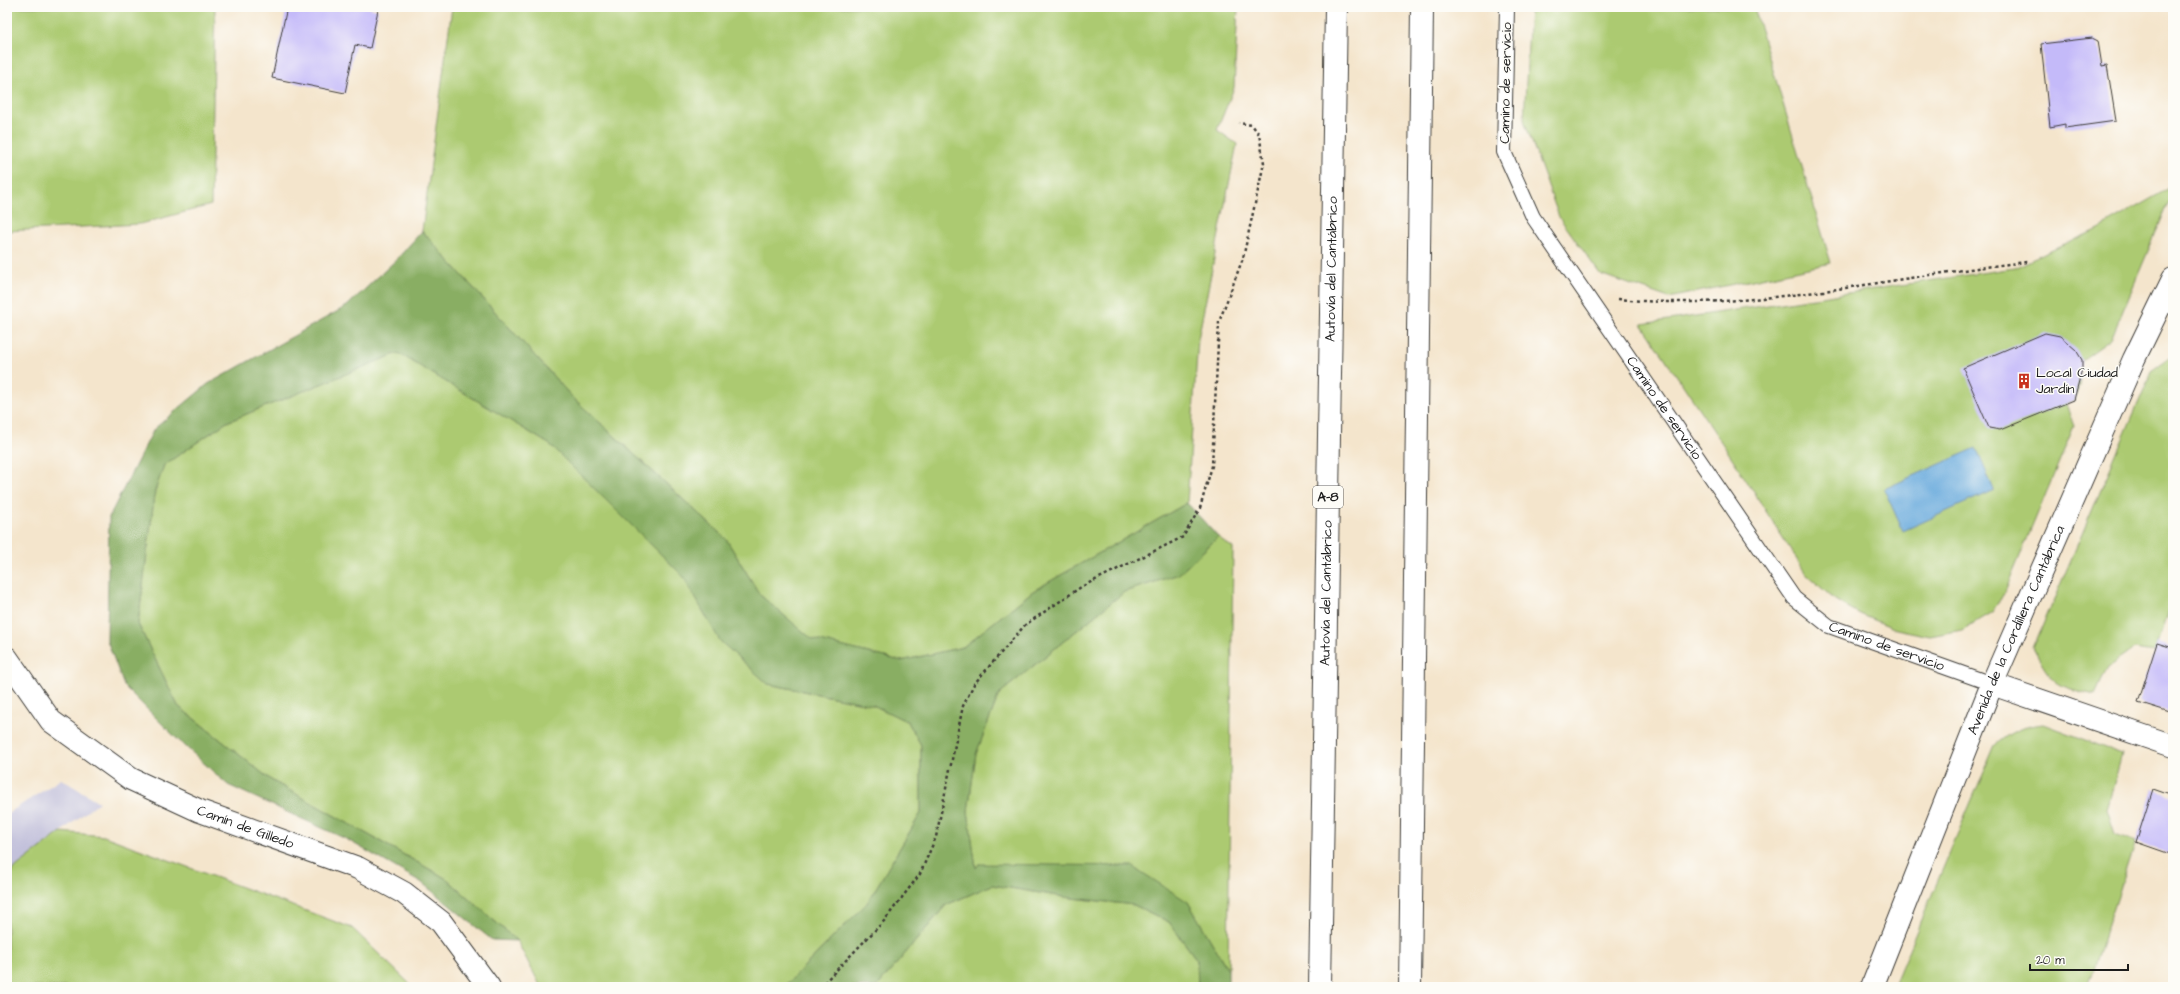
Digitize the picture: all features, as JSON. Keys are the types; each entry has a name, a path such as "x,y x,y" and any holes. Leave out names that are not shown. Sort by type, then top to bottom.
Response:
{"main road":[{"name":"Autovía del Cantábrico","path":"1320,987 1336,7"},
{"path":"1410,987 1422,7"},
{"name":"Avenida de la Cordillera Cantábrica","path":"1872,987 1944,812 1992,684 2165,316 2173,278"},
{"name":"Camín de Gilledo","path":"7,658 51,722 131,779 200,811 358,868 404,893 442,922 489,987"},
{"path":"1992,684 2173,746"}],"lane":[{"name":"Camino de servicio","path":"1507,7 1504,152 1532,217 1588,296 1794,598 1829,626 1992,684"}],"path":[{"path":"820,987 884,921 920,874 936,837 963,706 974,684 1025,625 1081,587 1183,538 1200,508 1212,466 1219,322 1243,258 1264,162 1260,134 1252,125 1239,123"},
{"path":"1588,296 1658,303 1750,300 2027,262"}],"shaded area":[{"path":"61,779 99,802 12,870 7,918 7,814"}],"green space":[{"path":"7,7 215,7 211,205 140,224 7,231"},
{"path":"452,7 1238,7 1234,88 1217,130 1237,144 1198,339 1187,503 1033,591 963,647 901,661 811,639 760,595 726,539 572,397 422,231"},
{"path":"1530,7 1754,7 1831,263 1669,298 1600,274 1559,217 1524,120"},
{"path":"2173,186 2173,192 2111,339 2082,360 2079,386 2074,400 2066,403 2074,426 2005,592 1992,612 1962,630 1930,636 1896,629 1860,614 1835,600 1806,574 1734,461 1642,324 2014,268 2098,229"},
{"path":"422,231 572,397 726,539 760,595 812,639 901,661 963,647 1033,591 1187,503 1218,537 1179,574 1124,592 999,694 976,754 968,811 976,868 979,864 1132,866 1188,902 1228,970 1228,987 1198,987 1197,960 1169,922 1134,905 1064,897 992,885 946,905 877,987 784,987 867,903 921,813 921,745 908,722 873,705 768,684 720,641 683,576 549,444 398,353 227,422 164,465 155,491 138,624 178,706 271,780 447,879 517,941 492,940 421,882 346,839 228,785 174,736 124,686 107,640 109,517 154,429 208,384 347,306 397,259"},
{"path":"398,352 549,444 690,573 768,684 873,705 908,722 921,745 921,813 867,903 784,987 541,987 517,941 447,879 271,780 178,706 138,624 155,491 164,465 227,422"},
{"path":"2173,356 2173,613 2168,612 2154,652 2134,649 2108,667 2095,695 2071,689 2056,682 2051,677 2033,648 2152,371"},
{"path":"1218,537 1233,548 1228,970 1188,902 976,869 968,811 976,754 999,694 1124,592 1179,574"},
{"path":"2043,724 2122,754 2107,809 2115,834 2136,842 2087,987 1893,987 1995,745 2006,736 2017,730"},
{"path":"61,832 104,836 352,928 413,987 7,987 7,918 12,870"},
{"path":"992,885 1064,897 1134,905 1169,922 1197,960 1198,987 877,987 946,905"}],"water":[{"path":"1976,448 1994,490 1903,531 1884,489"}],"building":[{"path":"287,7 365,7 378,10 370,48 355,45 345,93 272,78"},
{"path":"2092,38 2098,41 2102,66 2107,65 2116,121 2065,128 2065,124 2050,127 2041,44"},
{"name":"Local Ciudad Jardín","path":"2045,333 2060,336 2076,350 2082,360 2082,369 2074,400 2000,430 1989,428 1963,368"},
{"path":"2157,643 2173,648 2173,713 2138,702"},
{"path":"2153,789 2173,796 2173,855 2136,842"}],"place":[{"name":"Local Ciudad Jardín","path":"2024,381"}]}
